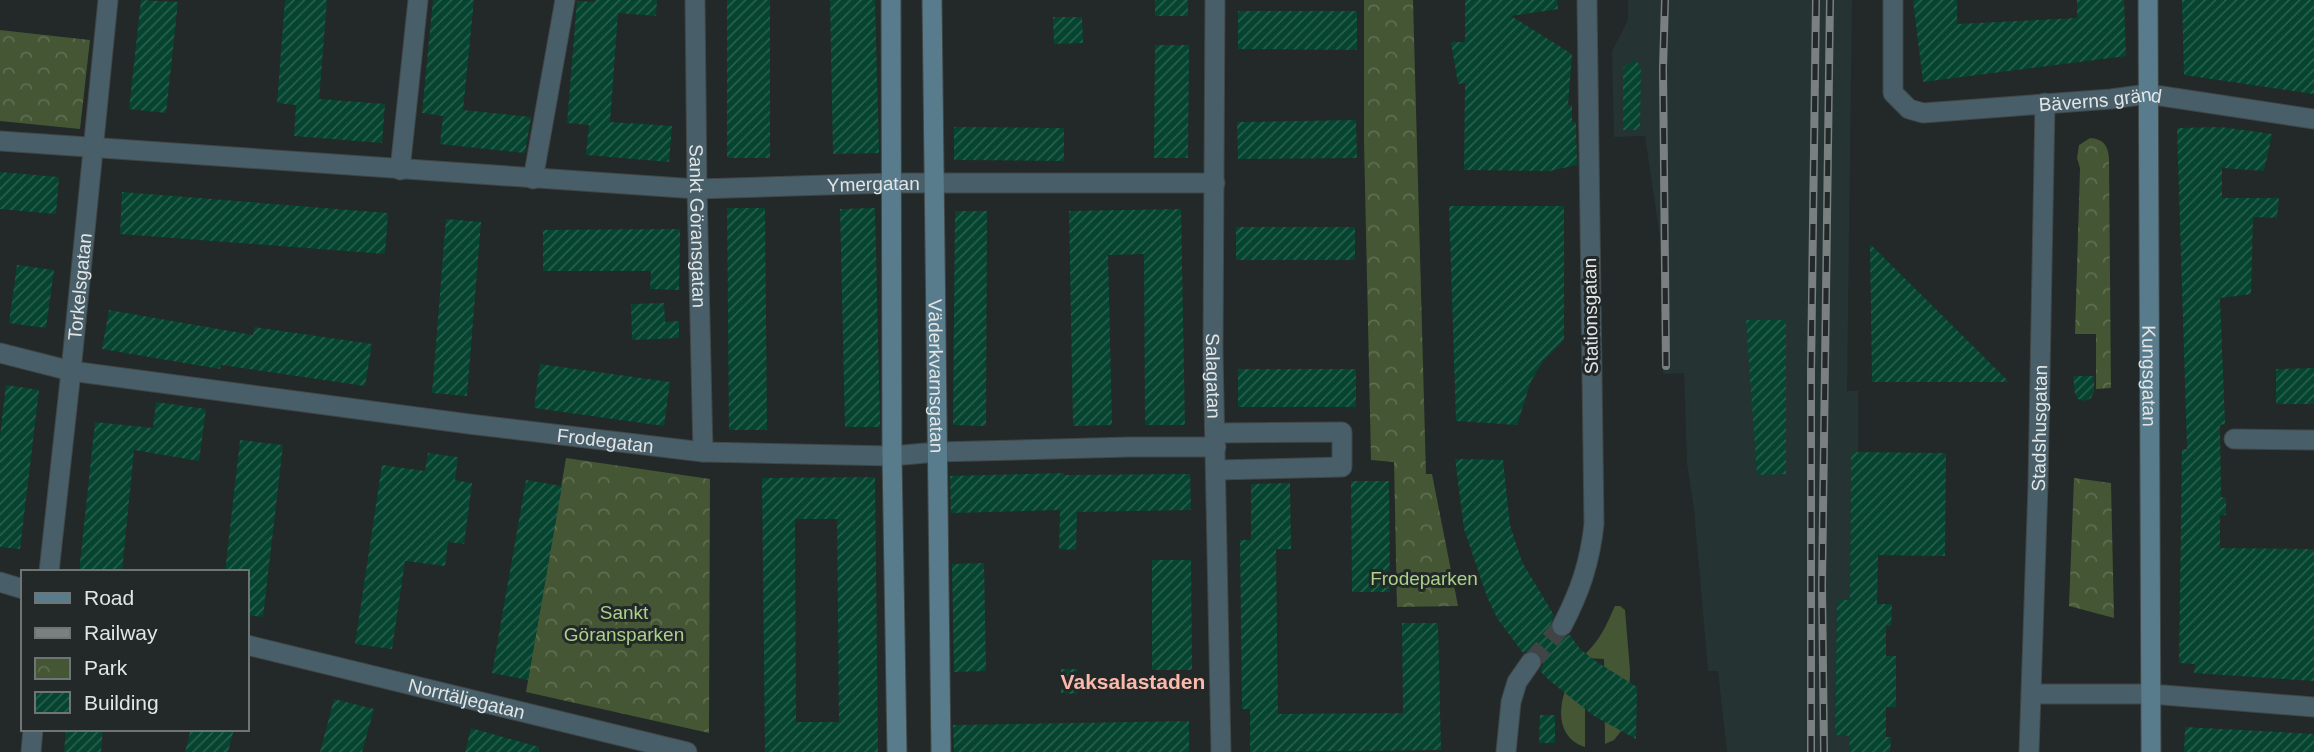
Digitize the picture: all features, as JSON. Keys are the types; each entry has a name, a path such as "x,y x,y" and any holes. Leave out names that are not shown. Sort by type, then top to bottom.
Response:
{"main road":[{"path":"891,0 892,456 897,752"},
{"name":"Väderkvarnsgatan","path":"932,0 941,752"},
{"name":"Kungsgatan","path":"2148,0 2151,752"}],"street":[{"name":"Torkelsgatan","path":"48,570 108,0"},
{"path":"400,170 418,0"},
{"path":"533,179 565,0"},
{"name":"Sankt Göransgatan","path":"695,0 696,189 703,452"},
{"name":"Salagatan","path":"1215,0 1213,351 1220,752"},
{"name":"Stationsgatan","path":"1562,626 1585,577 1594,524 1587,0"},
{"name":"Bäverns gränd","path":"1893,0 1893,93 1909,109 1923,113 2148,94 2314,119"},
{"name":"Stadshusgatan","path":"2029,752 2045,103"},
{"name":"Ymergatan","path":"0,141 696,189 892,183 1215,183"},
{"name":"Frodegatan","path":"0,353 71,371 703,452 892,456 937,452 1130,447 1342,432 1342,467 1217,470"},
{"path":"2234,439 2314,440"},
{"path":"0,582 21,588"},
{"name":"Norrtäljegatan","path":"248,645 687,752"},
{"path":"1506,752 1511,702 1517,682 1531,662"},
{"path":"2032,694 2151,694 2314,707"},
{"path":"31,752 33,731"}],"shaded area":[{"path":"1628,0 1852,0 1847,391 1858,391 1858,452 1851,452 1850,600 1837,600 1835,735 1850,736 1849,752 1727,752 1718,671 1708,671 1694,509 1687,463 1684,373 1663,374 1660,238 1645,136 1614,137 1612,51 1628,20"}],"green space":[{"name":"Frodeparken","path":"1364,0 1413,0 1426,474 1432,474 1458,606 1397,607 1394,462 1371,460 1364,142"},
{"path":"0,30 90,40 80,129 0,121"},
{"path":"2090,138 2104,144 2109,158 2111,388 2096,389 2096,334 2075,334 2080,168 2077,158 2079,145"},
{"name":"Sankt Göransparken","path":"566,458 710,479 709,733 526,692"},
{"path":"2074,478 2111,483 2114,618 2069,606"},
{"path":"1615,606 1625,610 1630,670 1629,717 1614,740 1605,744 1604,659 1585,658 1585,747 1573,741 1566,732 1561,709 1563,696 1573,672 1600,636"}],"building":[{"path":"141,0 178,2 166,113 129,109"},
{"path":"285,0 327,0 319,99 385,104 382,143 294,136 296,105 277,103"},
{"path":"433,0 474,0 463,110 531,117 525,153 440,144 443,116 422,113"},
{"path":"657,0 656,16 618,13 610,122 672,126 669,162 586,155 589,125 567,123 577,1"},
{"path":"727,0 770,0 770,158 727,158"},
{"path":"830,0 875,0 879,153 833,154"},
{"path":"1155,0 1188,0 1188,16 1155,16"},
{"path":"1465,0 1557,0 1558,9 1511,16 1572,54 1568,105 1572,105 1572,122 1576,122 1577,165 1550,171 1464,170 1465,83 1458,84 1451,42 1465,42"},
{"path":"1913,0 1957,0 1957,24 2077,18 2077,0 2124,0 2126,56 1923,82"},
{"path":"2182,0 2314,0 2314,94 2184,75"},
{"path":"1238,11 1357,11 1357,50 1238,49"},
{"path":"1053,17 1082,17 1083,43 1054,44"},
{"path":"1155,45 1189,45 1188,158 1154,158"},
{"path":"1635,59 1641,67 1640,130 1623,130 1623,68"},
{"path":"1356,120 1357,158 1238,159 1237,122"},
{"path":"954,127 1064,128 1064,161 954,160"},
{"path":"2221,127 2272,134 2264,171 2222,168 2222,198 2279,198 2277,218 2253,217 2251,294 2220,298 2225,424 2220,425 2221,497 2226,498 2226,515 2220,515 2220,548 2314,549 2314,681 2194,673 2195,664 2179,663 2182,449 2187,449 2177,128"},
{"path":"0,172 59,177 56,214 0,209"},
{"path":"122,192 388,213 385,254 120,234"},
{"path":"1449,206 1564,206 1564,340 1543,361 1531,381 1517,425 1456,421"},
{"path":"727,208 765,208 767,430 729,430"},
{"path":"875,208 880,427 845,427 840,209"},
{"path":"1181,209 1185,425 1145,425 1144,254 1108,255 1112,425 1073,426 1069,211"},
{"path":"955,211 987,211 986,426 953,425"},
{"path":"446,219 481,222 467,396 432,393"},
{"path":"1236,227 1355,227 1355,260 1236,260"},
{"path":"680,229 679,290 650,289 651,271 543,271 543,230"},
{"path":"1870,244 1969,342 2009,382 1872,382"},
{"path":"17,265 54,270 46,328 9,323"},
{"path":"664,303 665,322 679,321 679,338 632,340 631,304"},
{"path":"109,310 253,335 254,327 372,344 365,386 221,365 220,369 102,349"},
{"path":"1746,320 1786,320 1786,474 1757,475"},
{"path":"540,364 670,382 664,426 534,408"},
{"path":"2314,368 2314,404 2276,404 2276,369"},
{"path":"1238,369 1356,369 1356,407 1238,407"},
{"path":"2073,376 2094,376 2094,392 2091,398 2085,401 2078,399"},
{"path":"6,385 39,390 20,549 0,547 0,436"},
{"path":"156,402 206,409 199,461 134,450 122,570 79,570 95,422 153,428"},
{"path":"240,440 283,445 263,617 248,615 248,570 225,570"},
{"path":"1851,452 1946,453 1945,556 1878,555 1877,604 1892,604 1891,626 1886,626 1886,656 1896,656 1896,707 1886,707 1886,737 1891,737 1890,752 1849,752 1850,736 1835,735 1837,600 1850,600"},
{"path":"428,453 458,457 455,480 472,483 464,544 448,542 445,566 405,561 392,649 355,644 382,465 425,471"},
{"path":"1455,459 1503,460 1510,525 1522,562 1554,615 1551,632 1562,638 1570,635 1580,649 1637,687 1636,739 1594,716 1550,681 1540,671 1542,656 1533,650 1523,653 1497,618 1464,529"},
{"path":"1190,474 1191,510 1077,512 1076,550 1059,549 1060,510 951,513 950,476"},
{"path":"875,477 878,752 765,752 762,478","holes":["795,519 837,519 839,722 796,722"]},
{"path":"526,480 562,486 528,680 492,673"},
{"path":"1351,481 1389,481 1390,592 1352,592"},
{"path":"1290,483 1291,549 1276,549 1278,714 1403,713 1402,623 1438,623 1441,750 1250,752 1250,709 1242,709 1240,540 1251,540 1251,484"},
{"path":"1152,560 1191,560 1192,670 1152,670"},
{"path":"984,563 986,671 954,672 952,564"},
{"path":"1061,669 1077,669 1077,694 1061,693"},
{"path":"334,699 374,709 362,752 320,752"},
{"path":"1540,715 1555,715 1555,743 1539,743"},
{"path":"1189,721 1189,752 954,752 953,725"},
{"path":"2185,727 2314,734 2314,752 2184,752"},
{"path":"471,728 539,747 539,752 465,752"},
{"path":"66,731 103,731 101,752 64,752"},
{"path":"190,731 233,731 228,752 185,752"}],"tunnel":[{"path":"1531,662 1562,626"}],"railway":[{"path":"1665,0 1663,69 1666,366"},
{"path":"1811,752 1811,372 1816,0"},
{"path":"1824,752 1822,586 1830,0"}],"district":[{"name":"Vaksalastaden","path":"1133,682"}]}
